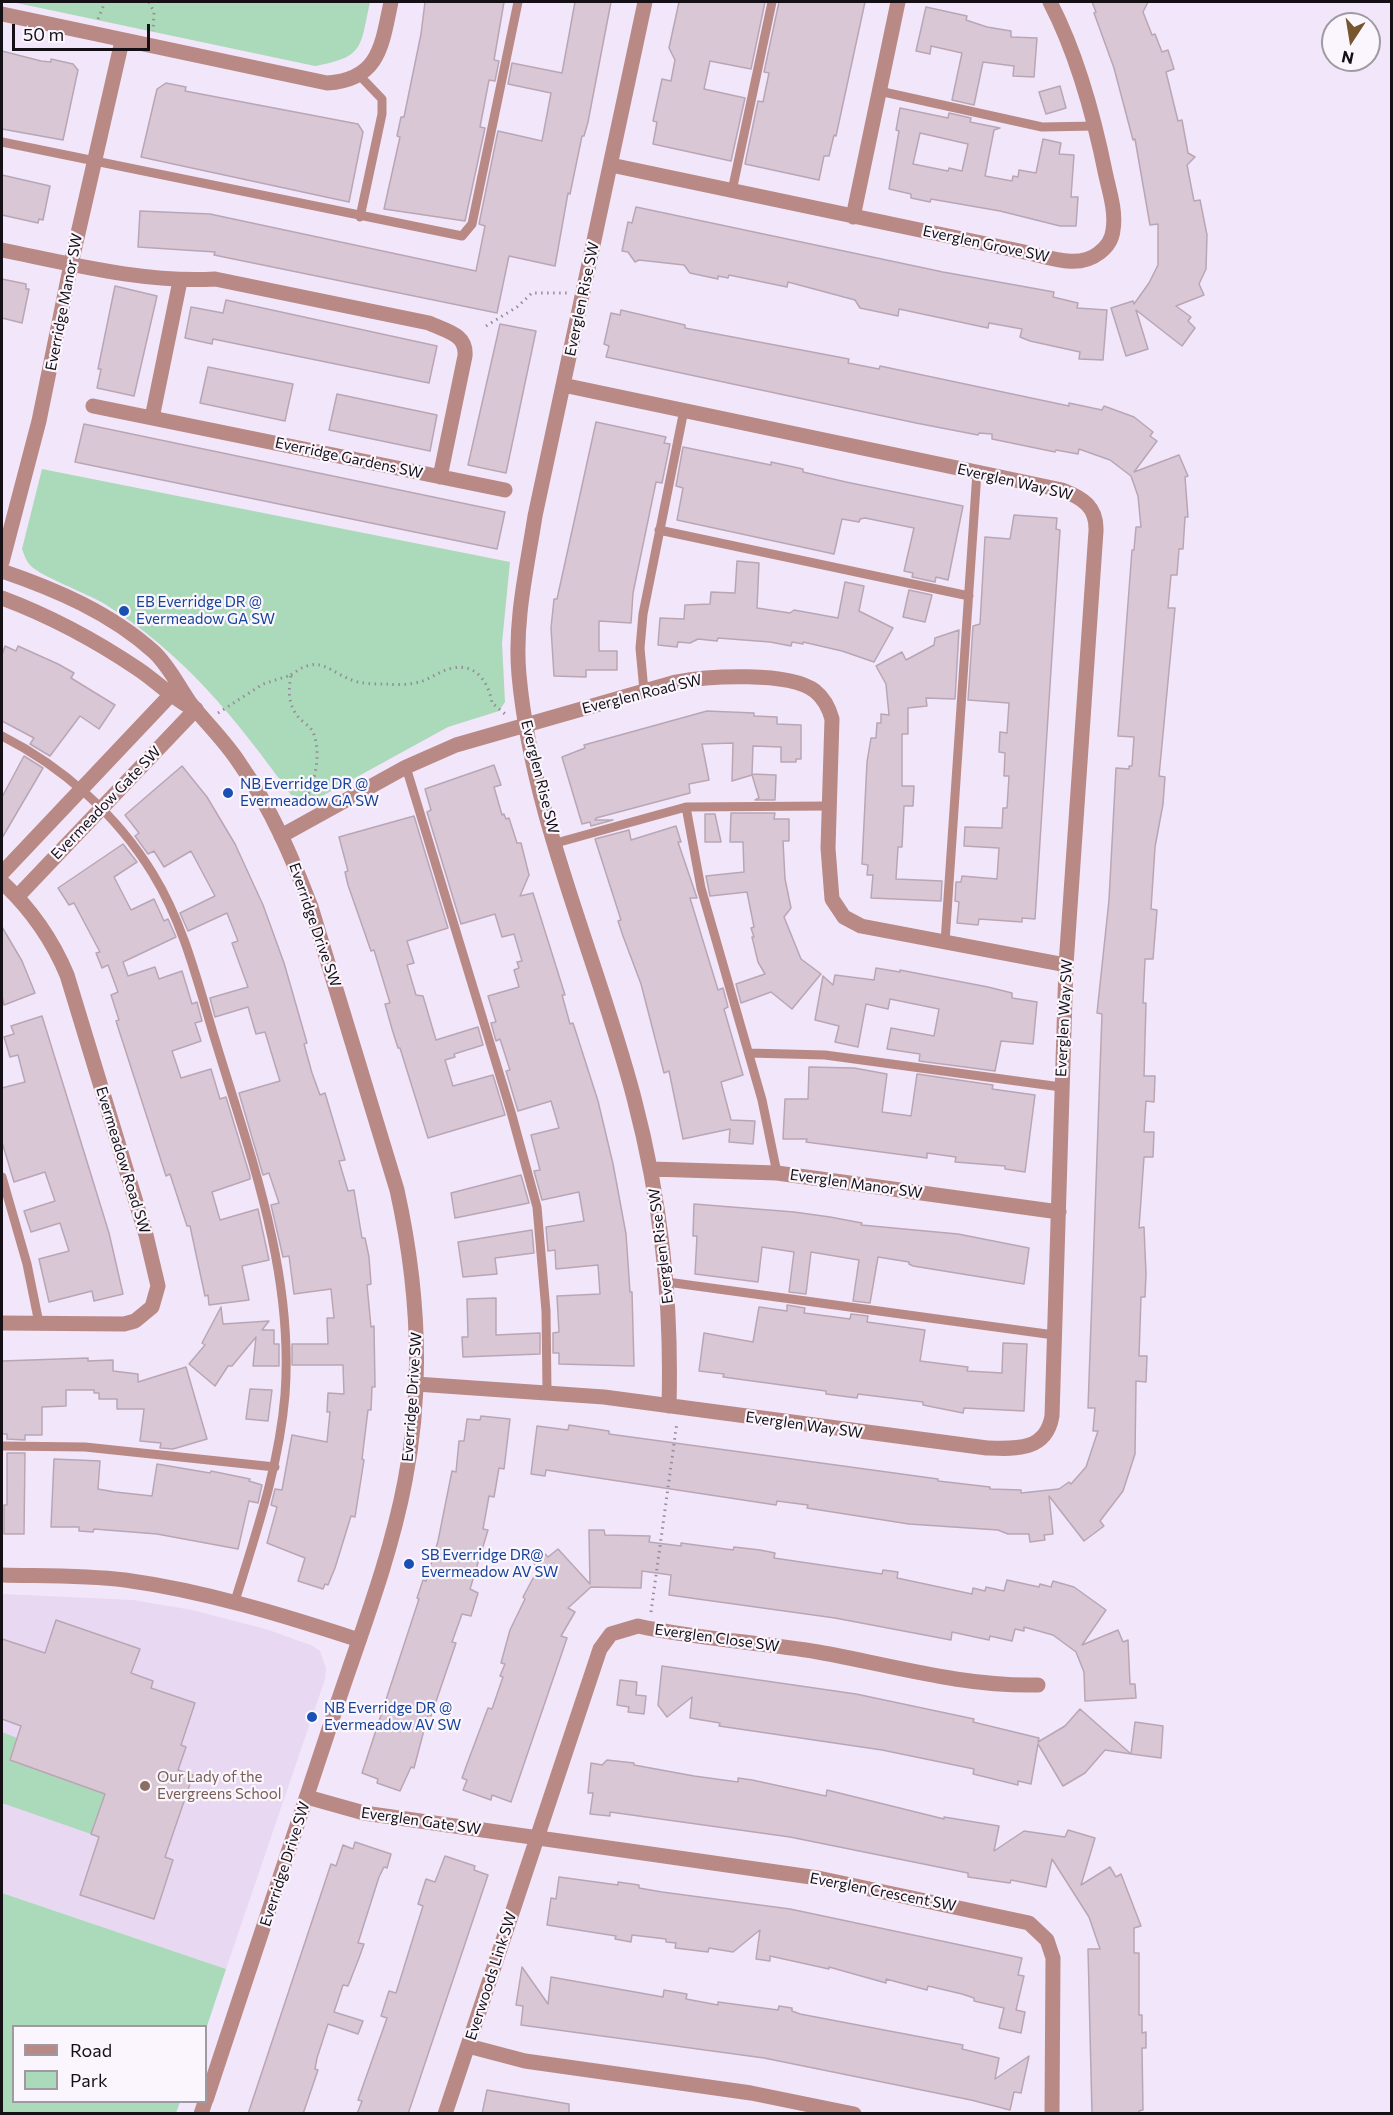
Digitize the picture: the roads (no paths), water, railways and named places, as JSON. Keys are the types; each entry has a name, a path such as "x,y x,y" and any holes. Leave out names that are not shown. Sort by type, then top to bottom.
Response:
{"street":[{"path":"2,15 327,83 344,82 367,70 381,49 391,2"},
{"name":"Everglen Rise SW","path":"645,2 535,516 522,599 519,673 525,725 556,843 633,1096 651,1168 667,1282 674,1407"},
{"path":"853,217 898,2"},
{"name":"Everglen Grove SW","path":"611,165 1061,260 1079,262 1090,259 1110,241 1114,223 1096,126 1080,75 1050,2"},
{"name":"Everridge Manor SW","path":"2,562 39,421 71,264 122,40"},
{"name":"Everridge Gardens SW","path":"2,250 71,264 180,281 215,279 429,323 459,336 466,346 440,477 93,406"},
{"path":"152,418 180,281"},
{"name":"Everglen Way SW","path":"416,1384 547,1391 956,1446 1023,1448 1039,1440 1050,1425 1066,965 1096,522 1087,502 1062,490 563,385"},
{"path":"440,477 505,490"},
{"name":"Everridge Drive SW","path":"2,571 42,585 116,624 154,653 173,691"},
{"name":"Everridge Drive SW","path":"2,598 88,637 173,691 206,721 239,762 260,795 281,836 311,907 397,1190 406,1233 417,1344 416,1384 406,1481 394,1530 359,1640 207,2095"},
{"name":"Everglen Road SW","path":"281,836 406,767 456,746 644,691 701,677 765,678 814,690 825,701 832,719 828,848 832,899 838,911 851,922 861,926 1066,965"},
{"name":"Evermeadow Gate SW","path":"2,873 173,691"},
{"name":"Evermeadow Gate SW","path":"17,897 195,709"},
{"name":"Evermeadow Road SW","path":"2,882 17,897 49,938 67,975 146,1235 158,1286 152,1307 135,1321 124,1324 2,1323"},
{"name":"Everglen Manor SW","path":"651,1168 777,1173 1059,1212"},
{"path":"2,1575 123,1580 235,1601 359,1640"},
{"name":"Everglen Close SW","path":"537,1838 600,1649 611,1634 621,1629 638,1626 817,1652 968,1682 1003,1686 1038,1685"},
{"name":"Everglen Gate SW","path":"307,1797 364,1813 537,1838"},
{"name":"Everwoods Link SW","path":"445,2114 537,1838"},
{"name":"Everglen Crescent SW","path":"537,1838 818,1878 1029,1923 1047,1940 1053,1958 1052,2114"},
{"path":"468,2046 525,2061 751,2093 854,2114"}],"lane":[{"path":"2,142 457,237 469,230 518,2"},
{"path":"732,191 771,2"},
{"path":"359,75 382,99 360,217"},
{"path":"879,91 1042,127 1096,126"},
{"path":"644,691 640,648 643,614 684,410"},
{"path":"945,942 977,472"},
{"path":"660,530 969,596"},
{"path":"2,736 33,754 81,789 101,808 141,856 174,914 237,1111 275,1243 284,1317 285,1394 274,1467 260,1525 235,1601"},
{"path":"406,767 511,1112 537,1207 546,1311 547,1391"},
{"path":"556,843 686,807 829,806"},
{"path":"686,807 701,888 749,1053 777,1173"},
{"path":"749,1053 825,1055 1061,1087"},
{"path":"2,1177 27,1264 39,1323"},
{"path":"667,1282 1054,1335"},
{"path":"2,1446 84,1447 274,1467"}],"place":[{"name":"EB Everridge DR @ Evermeadow GA SW","path":"124,611"},
{"name":"NB Everridge DR @ Evermeadow GA SW","path":"228,793"},
{"name":"SB Everridge DR@ Evermeadow AV SW","path":"409,1564"},
{"name":"NB Everridge DR @ Evermeadow AV SW","path":"312,1717"},
{"name":"Our Lady of the Evergreens School","path":"145,1786"}]}
